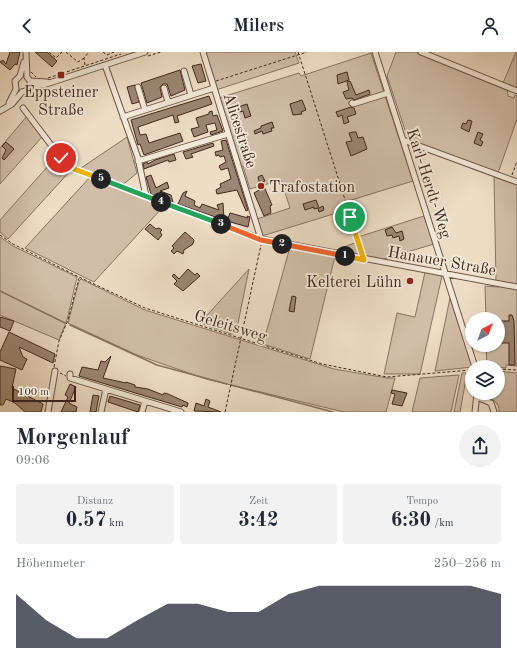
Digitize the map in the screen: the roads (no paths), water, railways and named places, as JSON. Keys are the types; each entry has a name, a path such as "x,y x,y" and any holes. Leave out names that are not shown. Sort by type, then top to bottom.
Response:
{"street":[{"path":"6,108 16,89 15,81 20,76 26,52"},
{"path":"0,111 6,108 22,92 26,92 29,81 26,52"},
{"path":"20,76 29,81 51,79 145,52"},
{"name":"Alicestraße","path":"202,52 261,240"},
{"name":"Karl-Herdt-Weg","path":"375,52 473,360"},
{"path":"421,52 517,91"},
{"path":"105,64 138,161 146,196"},
{"path":"184,72 191,95"},
{"path":"123,117 191,95 213,85"},
{"path":"138,87 145,110"},
{"path":"164,88 168,102"},
{"path":"16,89 22,92"},
{"path":"352,103 388,93"},
{"name":"Hanauer Straße","path":"23,108 61,158 71,167 261,240 517,287"},
{"path":"138,161 228,134"},
{"path":"403,140 517,182"},
{"path":"48,412 55,371"},
{"path":"67,375 70,378 181,412"},
{"path":"101,412 106,389"},
{"path":"475,412 476,400"},
{"path":"486,400 491,403 494,412"},
{"path":"142,412 146,401"}],"waterway":[{"path":"0,291 65,323"},
{"path":"70,325 157,365 227,384"},
{"path":"231,385 333,412"}],"place":[{"name":"Eppsteiner Straße","path":"61,75"},
{"name":"Trafostation","path":"261,186"},
{"name":"Kelterei Lühn","path":"410,281"}]}
